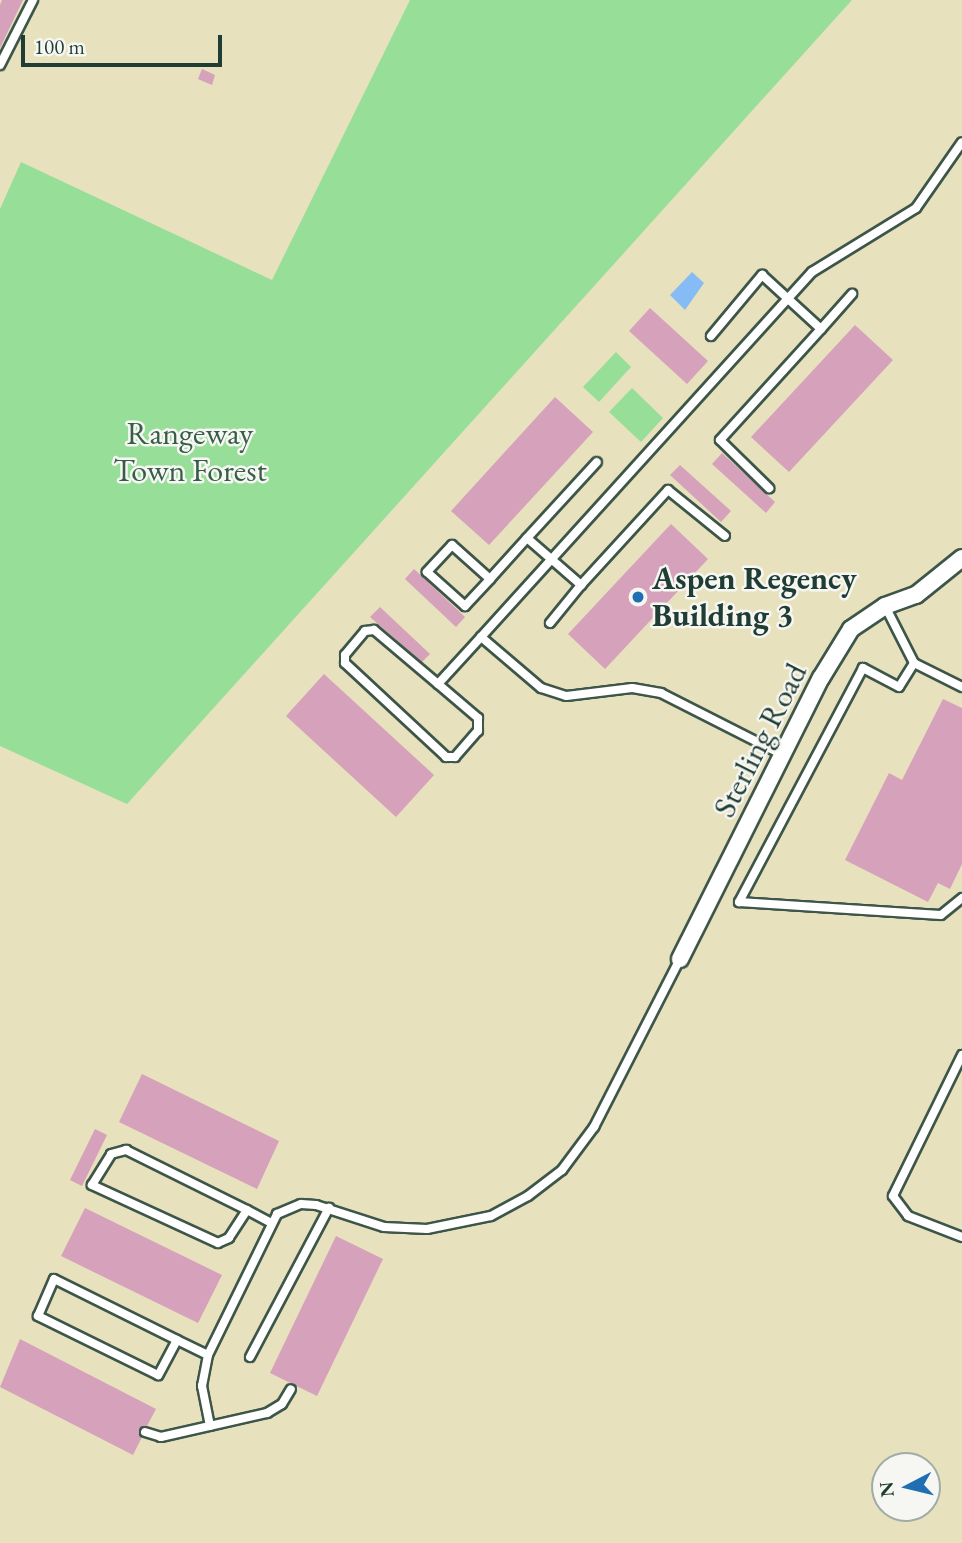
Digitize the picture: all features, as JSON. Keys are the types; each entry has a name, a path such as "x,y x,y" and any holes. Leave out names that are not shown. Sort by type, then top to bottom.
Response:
{"street":[{"name":"Sterling Road","path":"680,959 783,755 852,629 885,606 916,595 962,558"}],"lane":[{"path":"0,65 33,0"},
{"path":"438,684 812,272 916,208 962,142"},
{"path":"711,336 762,275 821,329"},
{"path":"769,488 720,440 852,294"},
{"path":"490,579 452,545 427,572 465,607 597,462"},
{"path":"550,624 581,585 668,490 725,536"},
{"path":"527,538 581,585"},
{"path":"885,606 914,663 962,687"},
{"path":"374,630 438,684 478,718 478,731 455,757 446,757 345,663 345,654 365,631 374,630"},
{"path":"481,636 541,688 566,696 632,688 661,693 783,755"},
{"path":"914,663 899,687 863,668 738,902 942,915 962,898"},
{"path":"210,1426 202,1386 208,1355 270,1222 301,1204 329,1208 384,1227 427,1230 491,1216 528,1196 562,1170 594,1127 680,959"},
{"path":"962,1055 893,1196 908,1216 962,1237"},
{"path":"247,1210 229,1238 218,1243 92,1185 111,1154 126,1150 247,1210 270,1222"},
{"path":"250,1357 329,1208"},
{"path":"177,1340 158,1375 38,1316 54,1279 208,1355"},
{"path":"145,1432 161,1437 267,1412 282,1404 291,1389"}],"green space":[{"name":"Rangeway Town Forest","path":"410,0 852,0 127,804 0,746 0,209 21,162 272,280"},
{"path":"616,352 631,367 599,402 583,387"},
{"path":"632,388 663,418 641,442 609,412"}],"water":[{"path":"692,272 704,283 685,310 670,295"}],"building":[{"path":"2,0 23,0 0,48 0,5"},
{"path":"202,69 215,75 212,85 198,79"},
{"path":"650,308 708,361 687,384 629,331"},
{"path":"855,325 893,360 789,472 751,437"},
{"path":"555,397 593,432 489,545 451,511"},
{"path":"722,453 775,502 766,513 712,464"},
{"path":"680,465 731,511 721,522 670,475"},
{"name":"Aspen Regency Building 3","path":"671,524 708,559 605,669 568,634"},
{"path":"414,569 465,617 456,627 405,579"},
{"path":"380,607 430,654 422,662 370,617"},
{"path":"324,674 434,775 396,817 286,716"},
{"path":"943,699 962,708 962,864 950,889 938,883 928,902 845,860 889,773 902,780"},
{"path":"142,1074 279,1141 257,1189 119,1122"},
{"path":"95,1129 107,1135 82,1186 70,1180"},
{"path":"85,1208 222,1275 198,1323 61,1256"},
{"path":"336,1236 383,1259 317,1396 270,1373"},
{"path":"20,1339 156,1409 147,1426 139,1429 142,1437 133,1455 0,1387"}],"place":[{"name":"Aspen Regency Building 3","path":"638,597"}]}
